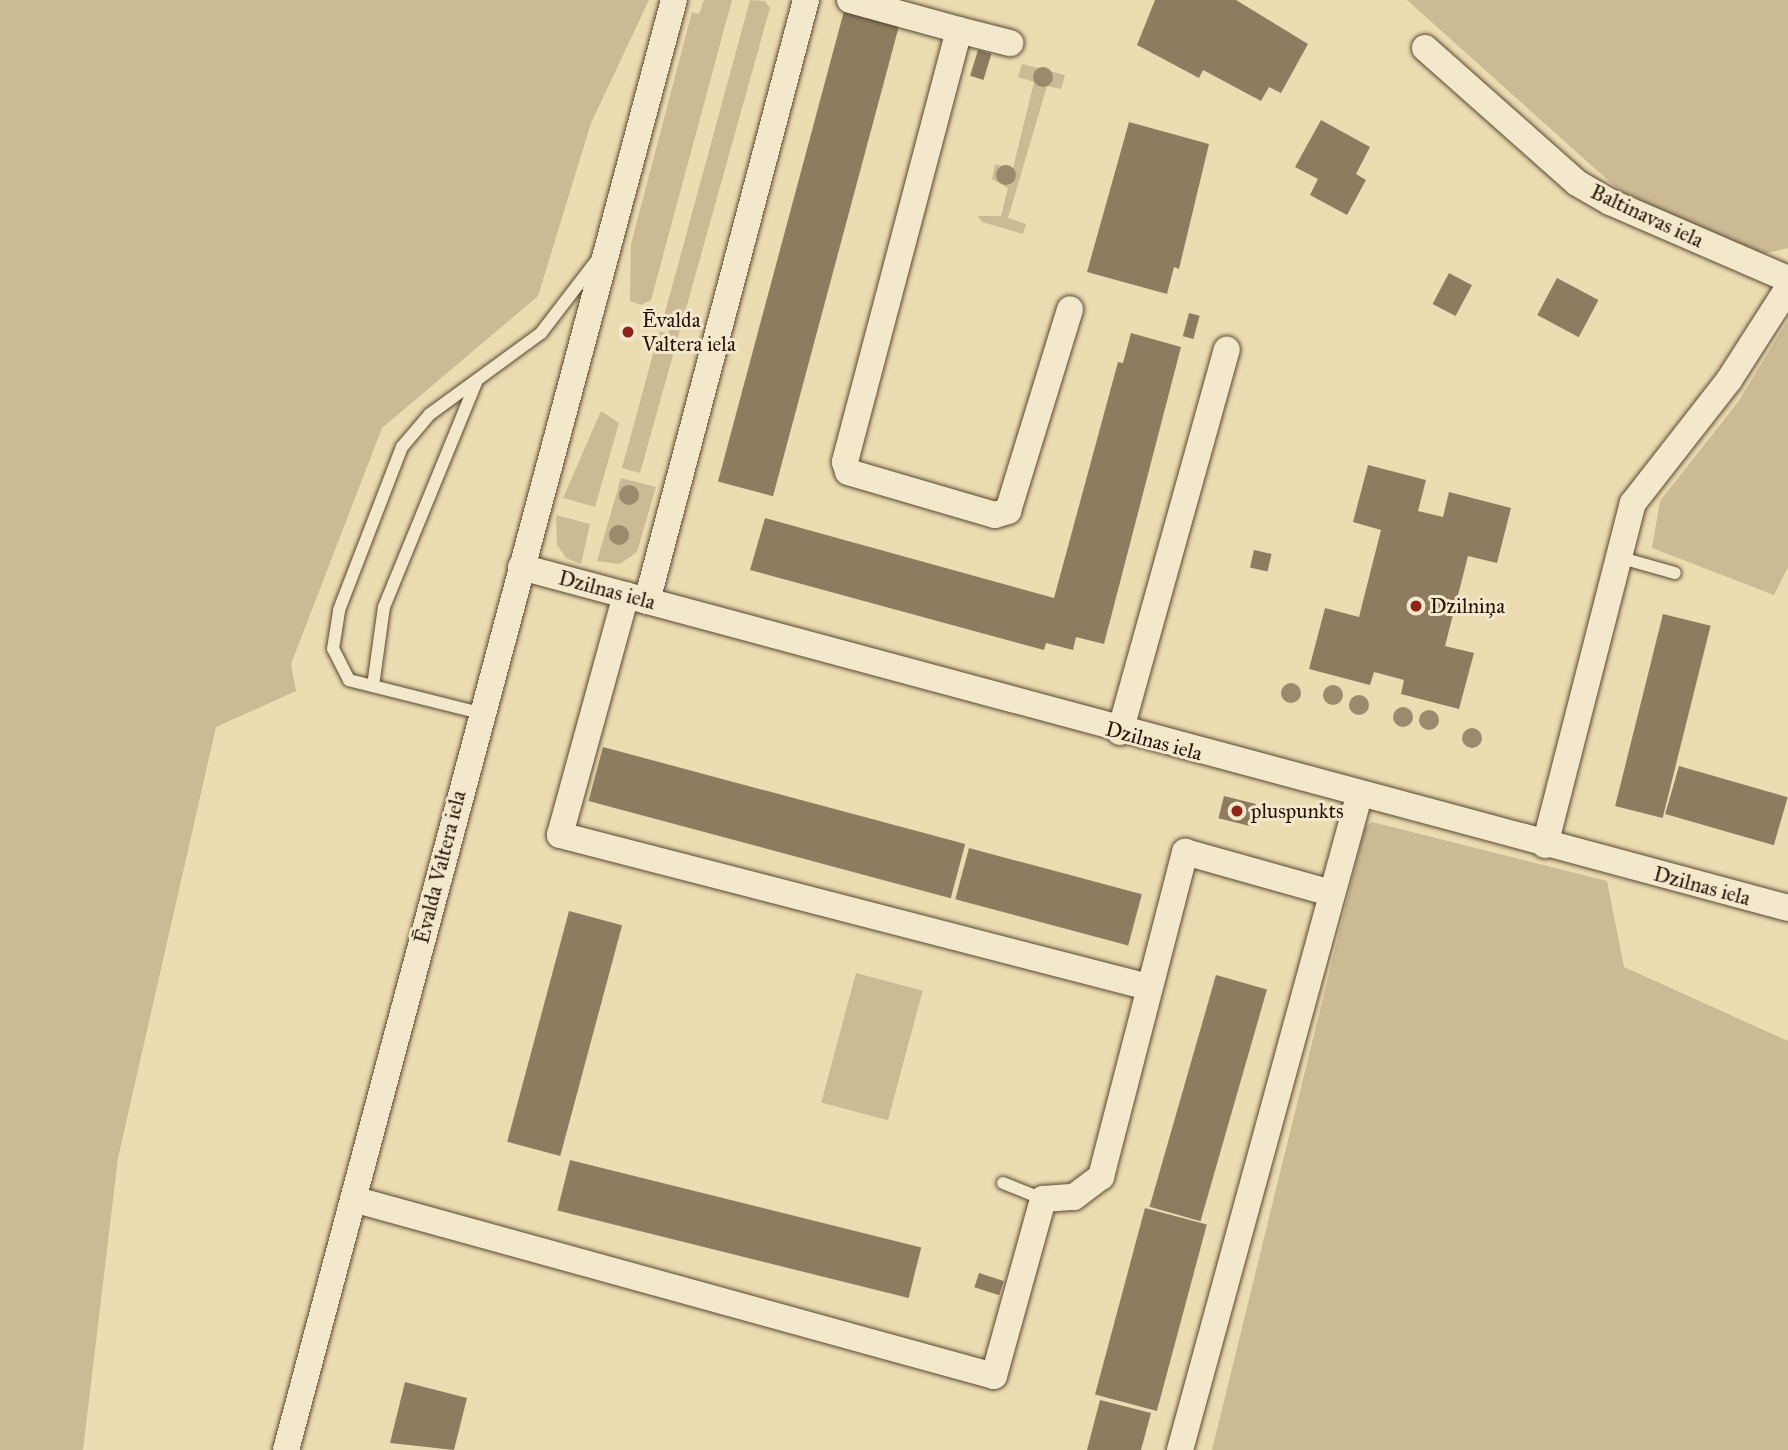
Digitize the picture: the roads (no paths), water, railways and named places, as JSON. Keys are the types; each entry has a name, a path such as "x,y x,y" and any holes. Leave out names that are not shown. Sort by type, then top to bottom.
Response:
{"street":[{"name":"Ēvalda Valtera iela","path":"286,1450 480,713 674,0"},
{"path":"806,0 637,598 560,835 1148,987"},
{"path":"850,0 1010,43"},
{"path":"959,30 845,462 848,472 995,514 1008,511 1070,309"},
{"name":"Baltinavas iela","path":"1426,48 1577,183 1610,202 1788,279"},
{"path":"1545,845 1633,503 1729,380 1788,288"},
{"path":"1120,732 1227,350"},
{"name":"Dzilnas iela","path":"521,568 1120,732 1788,908"},
{"path":"1180,1450 1359,796"},
{"path":"353,1199 994,1376 1043,1199 1074,1197 1101,1177 1185,852 1331,893"}],"lane":[{"path":"480,713 349,681 333,649 339,610 402,447 430,414 541,333 604,251"},
{"path":"373,686 384,607 478,379"},
{"path":"1617,557 1675,573"},
{"path":"1003,1182 1043,1199"}],"place":[{"name":"Ēvalda Valtera iela","path":"628,332"},
{"name":"Dzilniņa","path":"1416,606"},
{"name":"pluspunkts","path":"1237,811"}]}
